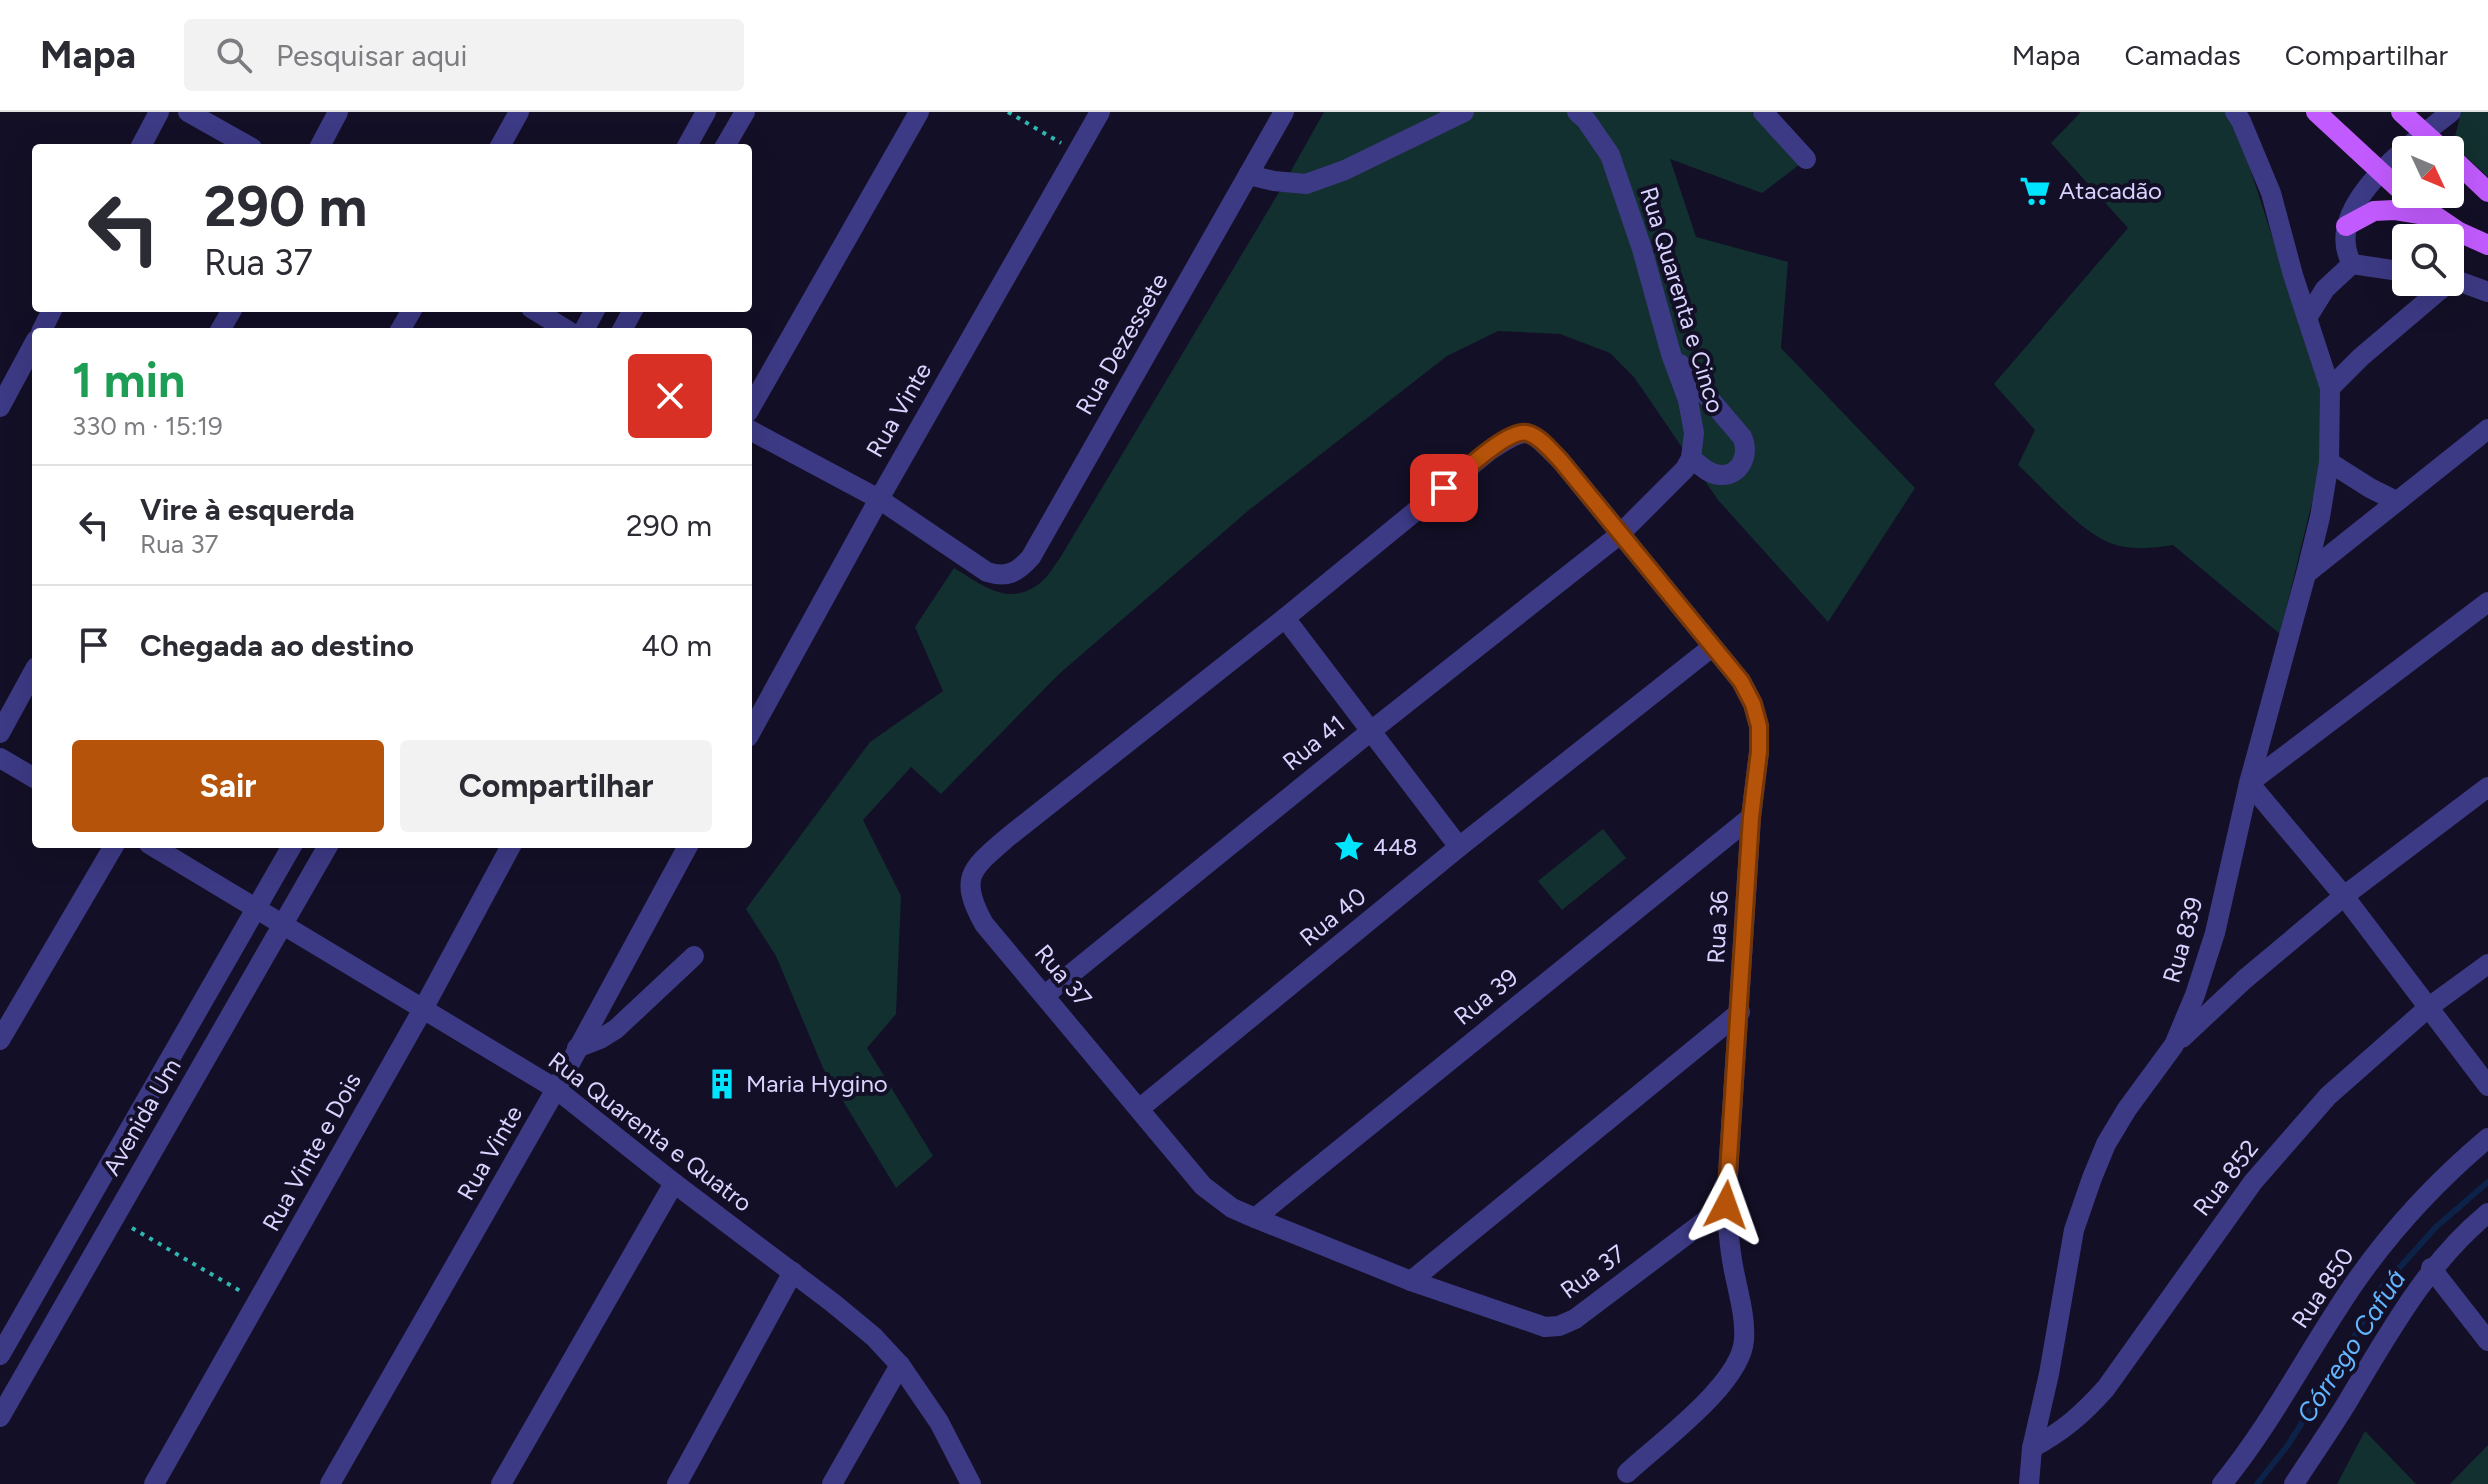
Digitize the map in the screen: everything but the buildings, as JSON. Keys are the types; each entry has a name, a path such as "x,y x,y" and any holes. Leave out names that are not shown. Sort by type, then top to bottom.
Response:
{"main road":[{"path":"2316,112 2409,198 2434,217 2488,245"},
{"path":"2401,112 2426,136"},
{"path":"2464,169 2488,192"},
{"path":"2346,226 2374,211 2394,210 2434,217"}],"street":[{"path":"142,144 159,112"},
{"path":"188,112 245,144"},
{"path":"321,144 338,112"},
{"path":"501,144 519,112"},
{"path":"688,144 706,112"},
{"path":"726,144 745,112"},
{"path":"752,405 919,112"},
{"name":"Rua Vinte","path":"752,730 879,499 1100,112"},
{"name":"Rua Dezessete","path":"879,499 987,572 1010,575 1021,569 1031,557 1284,112"},
{"path":"1248,175 1306,184 1345,170 1464,112"},
{"name":"Rua Quarenta e Cinco","path":"1577,112 1610,155 1642,249 1671,354 1688,400 1694,433 1691,458"},
{"path":"1763,112 1806,159"},
{"name":"Rua 839","path":"2029,1484 2032,1448 2049,1374 2074,1230 2106,1144 2127,1109 2174,1045 2199,982 2215,933 2249,783 2306,574 2329,462 2330,388 2271,193 2235,112"},
{"path":"2352,264 2346,252 2346,226 2360,199 2379,171 2451,112"},
{"path":"2307,318 2325,289 2352,264"},
{"path":"2352,264 2392,270"},
{"path":"2464,283 2488,292"},
{"path":"2330,388 2431,296"},
{"path":"538,312 564,328"},
{"path":"0,407 32,347"},
{"path":"1619,535 1669,488 1691,458 1707,471 1719,475 1731,474 1746,456 1742,437 1671,354"},
{"path":"2306,574 2488,429"},
{"path":"752,431 879,499"},
{"name":"Rua 36","path":"1515,434 1531,433 1561,461 1741,681 1753,704 1759,726 1726,1205 1744,1341 1739,1359 1723,1385 1627,1473"},
{"name":"Rua 37","path":"1515,434 1489,451 978,863 971,876 970,892 984,924 1203,1186 1232,1208 1255,1218 1411,1281 1545,1327 1559,1326 1575,1319 1726,1205"},
{"path":"2329,462 2396,501"},
{"name":"Rua 41","path":"1045,995 1619,535"},
{"path":"2488,602 2249,783 2344,896 2488,1086"},
{"path":"1285,618 1459,847"},
{"name":"Rua 40","path":"1139,1109 1459,847 1712,647"},
{"path":"0,733 32,674"},
{"path":"0,758 32,777"},
{"path":"2174,1045 2245,979 2344,896 2488,787"},
{"name":"Rua 39","path":"1255,1218 1751,817"},
{"path":"0,1040 113,848"},
{"name":"Rua Quarenta e Quatro","path":"156,848 556,1089 793,1272 874,1337 900,1365 939,1422 971,1484"},
{"name":"Avenida Um","path":"0,1355 291,848"},
{"name":"Avenida Um","path":"0,1417 327,848"},
{"name":"Rua Vinte e Dois","path":"154,1484 423,1009 510,848"},
{"name":"Rua Vinte","path":"330,1484 556,1089 687,848"},
{"path":"577,1048 616,1029 694,956"},
{"name":"Rua 852","path":"2032,1448 2063,1431 2106,1388 2253,1182 2328,1096 2429,1007 2488,964"},
{"path":"2199,982 2220,984 2245,979"},
{"path":"1411,1281 1740,1012"},
{"name":"Rua 850","path":"2222,1484 2366,1268 2426,1195 2488,1138"},
{"path":"501,1484 674,1183"},
{"path":"2294,1484 2431,1268 2488,1213"},
{"path":"2431,1268 2488,1341"},
{"path":"677,1484 793,1272"},
{"path":"832,1484 900,1365"}],"path":[{"path":"1008,112 1077,152"},
{"path":"114,1218 258,1301"}],"green space":[{"path":"1324,112 1752,112 1799,165 1762,193 1670,159 1696,237 1788,262 1781,348 1915,488 1828,622 1718,500 1634,377 1610,353 1560,334 1498,331 1447,356 1249,510 1059,674 941,794 911,767 863,820 901,896 896,1014 867,1048 933,1156 896,1188 823,1068 776,956 746,909 870,742 943,691 915,627 954,568 986,587 1006,594 1028,590 1051,571"},
{"path":"2081,112 2227,112 2237,128 2322,390 2321,465 2280,634 2173,545 2134,548 2110,543 2074,519 2018,465 2035,430 1994,384 2128,228 2051,143"},
{"path":"2461,112 2488,112 2488,177 2464,155 2464,136 2455,136"},
{"path":"1603,829 1626,858 1562,910 1538,881"},
{"path":"2365,1431 2416,1484 2337,1484"},
{"path":"2488,1445 2488,1484 2450,1484"}],"waterway":[{"name":"Córrego Cafuá","path":"2257,1484 2288,1445 2339,1364 2382,1287 2436,1227 2488,1182"}],"place":[{"name":"Atacadão","path":"2035,191"},
{"name":"448","path":"1349,847"},
{"name":"Maria Hygino","path":"722,1084"}],"route":[{"path":"1444,488 1515,434 1531,433 1561,461 1741,681 1753,704 1759,726 1759,752 1751,817 1726,1205"}]}
